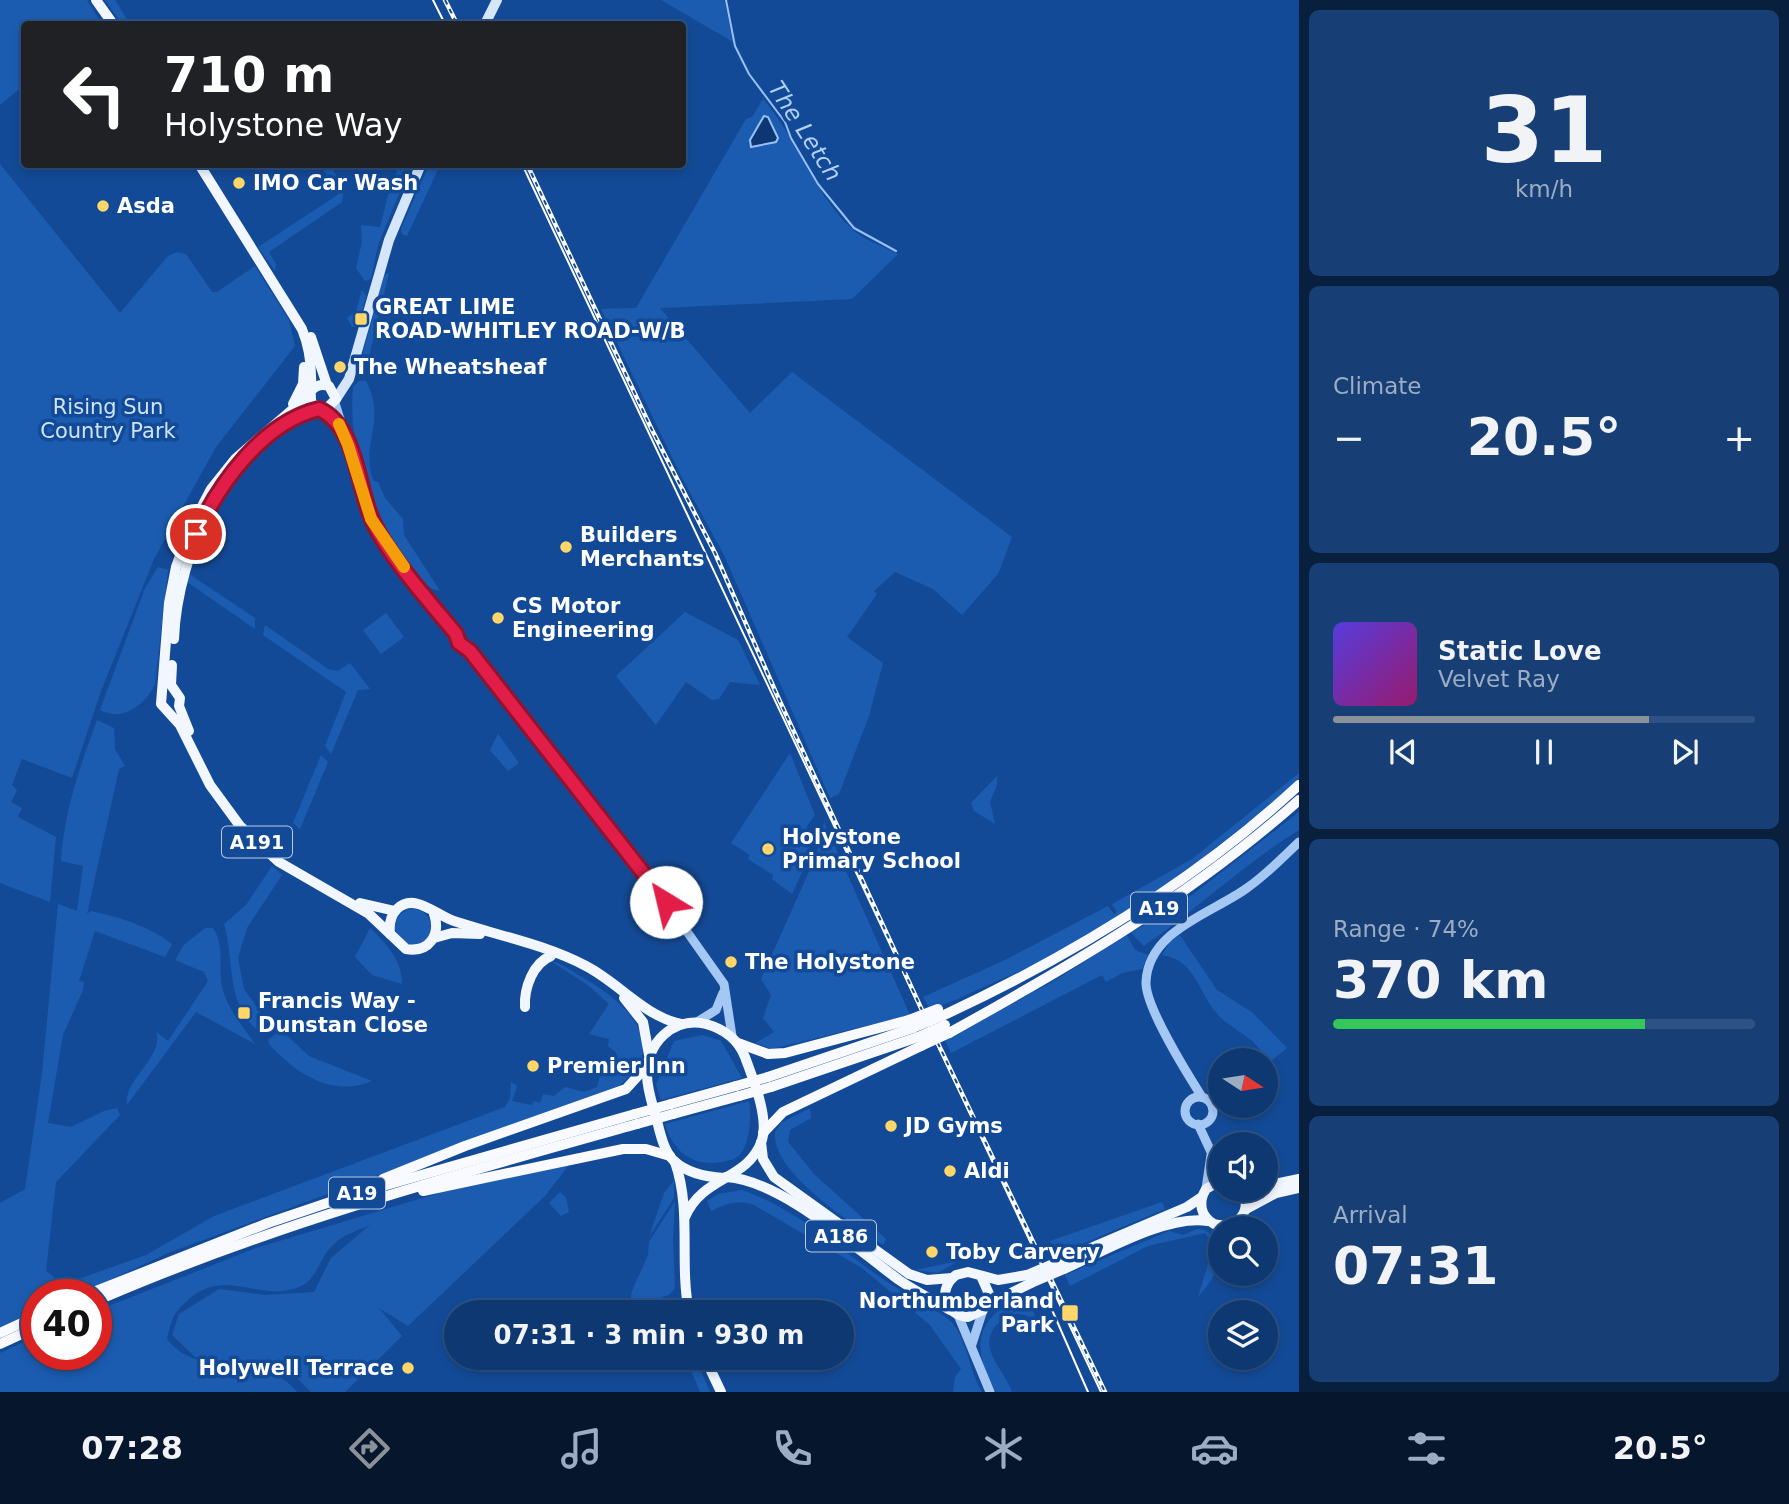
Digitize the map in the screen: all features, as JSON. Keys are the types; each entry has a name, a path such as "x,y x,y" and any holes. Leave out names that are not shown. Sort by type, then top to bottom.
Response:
{"highway":[{"name":"A19","path":"944,1021 1095,937 1167,890 1262,818 1299,785"},
{"name":"A19","path":"112,1285 256,1227 348,1196 769,1082 915,1033 1007,998 1102,946 1172,899 1235,854 1299,800"},
{"path":"762,1137 783,1112 915,1033 944,1021"},
{"path":"735,1039 760,1052 785,1054 915,1033"},
{"path":"348,1196 465,1146 626,1089 648,1062"},
{"name":"A19","path":"112,1295 286,1227 636,1119"},
{"path":"397,1192 429,1190 623,1149 646,1149 673,1159"},
{"path":"0,1334 21,1324"},
{"path":"0,1344 21,1334"}],"main road":[{"path":"96,0 111,21"},
{"path":"486,21 497,0"},
{"path":"202,168 309,332 335,401"},
{"path":"335,401 346,384 389,240 419,168"},
{"path":"290,306 308,347 312,404 320,410"},
{"path":"288,412 300,391 304,369 302,346 290,306"},
{"name":"A191","path":"328,386 320,384 311,391 235,459 211,489 189,531 176,567 169,603 161,704 180,726 210,785 240,826 279,862 369,914 399,946 413,950 425,947 434,938 452,933 475,933 551,956 582,970 631,1005 643,1023 648,1062"},
{"path":"328,386 346,384"},
{"name":"A191","path":"335,401 329,409 290,421 253,450 226,483 204,518 189,552 178,592 171,676 175,692 180,698 179,706 211,780 226,803 262,842 304,875 345,897 370,907 395,911 401,906 416,902 434,914 565,956 589,967 650,1012 681,1024"},
{"path":"162,696 167,692 175,692"},
{"path":"166,709 173,710 179,706"},
{"path":"390,934 390,922 395,911"},
{"path":"434,914 437,931 434,938"},
{"path":"524,1007 525,993 536,967 551,956"},
{"path":"685,1217 698,1194 746,1164 762,1137 762,1114 746,1058 735,1039 714,1026 697,1022 681,1024 662,1035 648,1062 649,1091 661,1138 682,1183 685,1217 682,1265 687,1300"},
{"name":"A186","path":"762,1137 763,1159 774,1177 902,1270 927,1280 952,1278 968,1272 982,1278 1029,1279"},
{"path":"673,1159 696,1173 725,1178"},
{"name":"A186","path":"725,1178 750,1181 767,1188 856,1246 900,1280 954,1312 971,1317 1029,1279 1186,1208 1208,1190"},
{"path":"1278,1183 1299,1179"},
{"name":"A186","path":"1242,1216 1246,1209 1276,1193 1299,1188"},
{"path":"1204,1193 1202,1210 1208,1221"},
{"path":"1245,1202 1246,1209"},
{"name":"A186","path":"1062,1265 1175,1223 1208,1221"},
{"path":"952,1278 944,1294 954,1312"},
{"path":"982,1278 989,1290 985,1308"},
{"path":"711,1370 721,1392"}],"street":[{"path":"335,401 371,519 383,539 456,634 459,643 488,674 648,879 664,889 666,902 726,988 735,1039"},
{"path":"320,410 341,426"},
{"path":"1208,1101 1189,1078 1146,986 1155,956 1171,934 1245,890 1299,842"},
{"path":"697,1022 716,1010 721,1003 723,989 718,974"},
{"path":"1189,1078 1190,1101 1186,1114 1198,1124 1208,1139"},
{"path":"1190,1101 1202,1097"},
{"path":"1198,1124 1209,1118"},
{"path":"1204,1193 1208,1171"},
{"path":"972,1345 985,1308"},
{"path":"954,1312 972,1345 979,1370 990,1392"}],"green space":[{"path":"0,0 87,0 100,21 21,21 21,88 0,105"},
{"path":"105,0 115,0 128,21 120,21"},
{"path":"661,0 724,0 733,42"},
{"path":"763,99 786,130 837,213 861,236 898,254 852,299 660,308 750,413 792,372 1012,537 998,574 962,615 933,589 895,572 874,591 877,594 847,637 883,663 869,716 839,794 830,798 724,555 682,478 601,309 636,308 746,119 752,117"},
{"name":"Rising Sun Country Park","path":"0,164 120,313 168,256 177,252 186,254 212,292 217,292 255,266 289,320 295,346 216,447 154,559 101,691 72,778 22,759 12,785 17,790 11,802 22,808 18,817 56,837 50,902 0,883"},
{"path":"322,168 331,168 344,186 342,202 269,252 276,264 275,271 258,247 339,194"},
{"path":"399,168 410,168 378,245 371,279 365,281 356,268 362,242 361,225 380,227 390,187"},
{"path":"428,168 439,168 407,236 402,234 401,229"},
{"path":"389,273 366,369 362,368 361,360 384,275"},
{"path":"362,290 366,296 358,326 352,327 347,318 356,311"},
{"path":"359,381 366,381 374,408 369,455 373,480 378,482 385,498 403,519 404,535 440,591 427,586 401,555 368,490 357,457 353,431 353,387"},
{"path":"158,567 168,570 155,684 145,699 132,710 108,713 100,710 145,588"},
{"path":"189,574 255,618 255,629 187,582"},
{"path":"685,612 738,640 760,685 730,682 719,699 712,700 686,682 656,725 616,676"},
{"path":"386,613 404,637 381,654 363,630"},
{"path":"265,625 328,669 338,671 350,663 370,689 358,690 331,754 325,746 346,692 263,635"},
{"path":"97,720 114,728 115,749 125,766 119,769 87,914 91,911 123,919 154,932 172,944 165,957 95,931 79,981 84,982 83,990 63,1035 48,1123 71,1127 104,1111 117,1108 120,1115 56,1182 46,1271 55,1279 21,1279 21,1321 0,1331 0,1203 25,1189 42,1074 58,904 77,911 83,866 61,861 74,789"},
{"path":"498,734 519,763 508,771 490,750"},
{"path":"790,753 815,815 807,826 810,855 792,894 772,879 773,875 748,859 750,855 731,843"},
{"path":"321,755 328,762 300,829 293,823"},
{"path":"1299,773 1299,780 1227,839 1112,920 1031,966 951,1002 929,1008 923,997 1005,960 1108,906 1114,914 1117,912 1112,904 1192,859"},
{"path":"997,776 997,785 990,802 995,824 974,811 971,803"},
{"path":"1299,812 1299,830 1259,857 1144,946 1131,933 1192,895"},
{"path":"824,822 910,1015 772,1049 755,1043 774,1032 763,1018 771,995 761,979 816,856"},
{"path":"272,866 282,875 247,928 238,958 244,989 270,1026 260,1032 241,1009 236,996 224,924 246,905"},
{"path":"413,909 426,914 431,927 426,940 413,945 400,940 395,927 400,914"},
{"path":"205,928 213,928 217,935 222,987 228,1003 255,1044 196,1012 127,1105 131,1086 155,1050 156,1032 168,1041 208,981 204,972 175,960 184,945"},
{"path":"370,928 396,960 402,984 372,975 355,957"},
{"path":"1127,935 1135,950 1148,955 1142,969 1122,973 1106,982 1102,975 951,1053 945,1040 1054,981"},
{"path":"1180,935 1217,990 1253,1013 1287,1048 1278,1055 1278,1048 1258,1048 1219,1016 1190,971 1174,958 1162,955 1169,943"},
{"path":"551,961 566,967 611,996 636,1023 642,1038 642,1054 635,1070 619,1086 168,1253 112,1279 79,1279 146,1255 214,1216 505,1107 510,1098 511,1082 517,1086 512,1101 532,1105 534,1101 540,1103 543,1094 554,1096 565,1087 584,1092 597,1087 600,1076 591,1071 592,1067 610,1073 616,1052 608,1046 609,1039 589,1034 609,1004 589,986"},
{"path":"281,1030 309,1056 372,1081 343,1086 315,1080 302,1073 269,1044 268,1040"},
{"path":"703,1035 721,1041 742,1078 661,1100 656,1085 674,1041"},
{"path":"749,1101 750,1122 745,1147 735,1158 722,1162 693,1160 679,1150 665,1124"},
{"path":"810,1108 811,1118 790,1130 788,1142 815,1175 886,1239 883,1245 816,1196 786,1164 777,1148 775,1132 781,1123"},
{"path":"572,1161 545,1196 408,1326 379,1308 402,1336 345,1392 311,1392 297,1378 270,1369 195,1357 172,1335 179,1314 219,1289 265,1295 314,1292 331,1258 370,1225 336,1242 310,1279 299,1287 271,1291 217,1285 190,1298 172,1321 167,1339 181,1352 214,1364 267,1372 283,1379 297,1392 0,1392 0,1353 21,1343 21,1370 112,1370 112,1305 256,1248 442,1192"},
{"path":"674,1180 674,1198 649,1237 664,1193"},
{"path":"742,1190 782,1208 890,1284 948,1319 962,1340 982,1392 953,1392 955,1377 961,1369 930,1325 862,1268 754,1205 732,1203 711,1211 707,1201 718,1194"},
{"path":"560,1192 566,1198 569,1212 561,1216 549,1203"},
{"path":"675,1201 675,1288 669,1295 654,1300 630,1300 648,1255 649,1242"},
{"path":"1162,1202 1165,1209 1056,1255 1050,1241"},
{"path":"1197,1229 1208,1232 1208,1237 1205,1233 1148,1246 1070,1286 1065,1275 1169,1231 1183,1235"},
{"path":"958,1261 938,1273 915,1270"},
{"path":"1208,1264 1208,1284 1198,1297"},
{"path":"1019,1298 1031,1306 1037,1321 1025,1315 1012,1314 994,1328 990,1338 992,1356 1012,1392 996,1392 983,1363 981,1338 985,1326 993,1316"},
{"path":"691,1370 700,1370 710,1392 700,1392"}],"shaded area":[{"path":"764,116 768,117 778,138 776,142 751,147 750,140"}],"waterway":[{"name":"The Letch","path":"726,0 735,46 749,74 785,122 791,138 818,184 854,228 896,251"}],"tram line":[{"path":"433,0 444,21"},
{"path":"524,168 1101,1392"},
{"path":"1049,1303 1088,1392"}],"railway":[{"path":"445,0 456,21"},
{"path":"529,168 651,428 715,553 921,1008 1105,1392"}],"slow traffic":[{"path":"339,424 371,519 404,567"}],"place":[{"name":"IMO Car Wash","path":"239,183"},
{"name":"Asda","path":"103,206"},
{"name":"GREAT LIME ROAD-WHITLEY ROAD-W/B","path":"361,319"},
{"name":"The Wheatsheaf","path":"340,367"},
{"name":"Builders Merchants","path":"566,547"},
{"name":"CS Motor Engineering","path":"498,618"},
{"name":"Holystone Primary School","path":"768,849"},
{"name":"The Holystone","path":"731,962"},
{"name":"Francis Way - Dunstan Close","path":"244,1013"},
{"name":"Premier Inn","path":"533,1066"},
{"name":"JD Gyms","path":"891,1126"},
{"name":"Aldi","path":"950,1171"},
{"name":"Toby Carvery","path":"932,1252"},
{"name":"Northumberland Park","path":"1070,1313"},
{"name":"Holywell Terrace","path":"408,1368"}],"route":[{"path":"196,534 221,489 241,463 264,440 307,413 319,409 328,414 341,426 371,519 390,550 456,634 459,643 470,651 648,879 664,889 663,899 666,902"}]}
